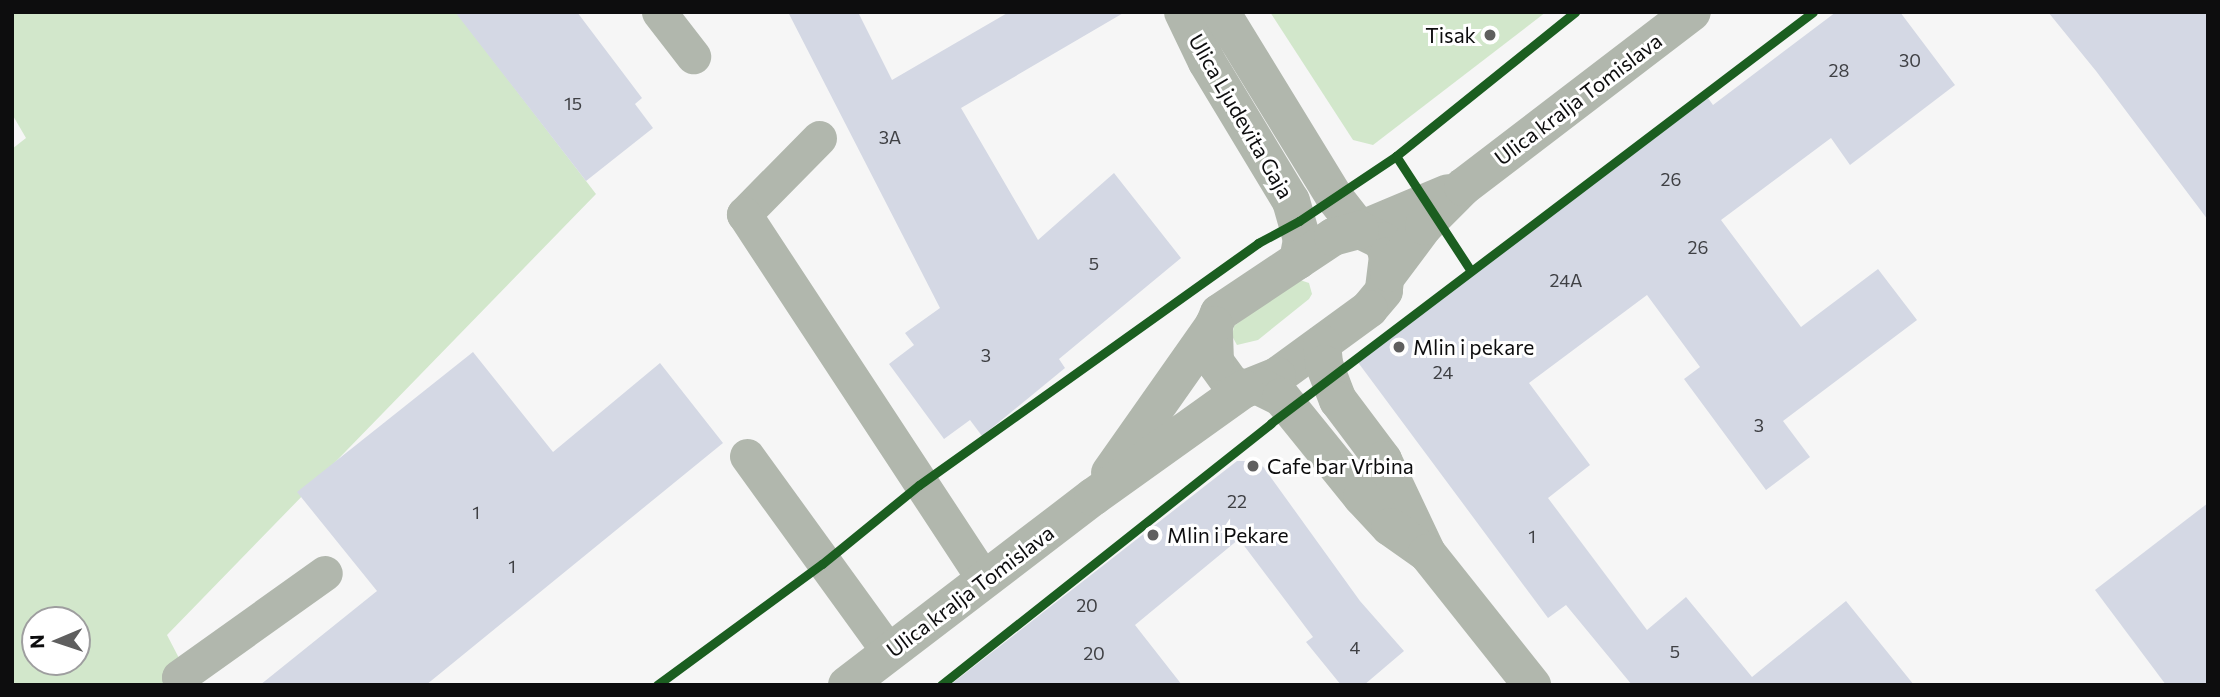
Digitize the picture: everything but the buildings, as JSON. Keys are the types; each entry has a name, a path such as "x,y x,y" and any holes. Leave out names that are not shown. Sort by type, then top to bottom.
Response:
{"street":[{"name":"Ulica Ljudevita Gaja","path":"1183,12 1207,62 1291,201 1302,240 1298,261"},
{"name":"Ulica Ljudevita Gaja","path":"1221,12 1335,198 1360,230 1383,241 1389,273"},
{"name":"Ulica kralja Tomislava","path":"847,685 1093,497 1251,388 1322,344 1369,309 1384,290 1389,273 1424,226 1463,187 1692,12"},
{"name":"Ulica kralja Tomislava","path":"1093,497 1233,301 1333,237 1360,230 1463,187"},
{"path":"1214,325 1215,362 1231,384 1281,397 1362,497 1390,527 1427,553"},
{"path":"1322,344 1324,364 1338,400 1383,460 1427,553 1532,685"}],"lane":[{"path":"659,12 693,57"},
{"path":"819,138 744,214 984,580"},
{"path":"747,456 889,652"},
{"path":"184,685 179,677 325,573"}],"green space":[{"path":"12,12 456,12 596,194 167,635 193,685 12,685 12,149 26,138 12,114"},
{"path":"1270,12 1546,12 1373,145 1353,140"},
{"path":"1297,279 1309,283 1312,294 1309,299 1258,340 1237,345 1232,336 1234,326"}],"cycle path":[{"path":"657,685 822,564 919,485 1258,243 1299,221 1396,156 1575,12"},
{"path":"941,685 1271,423 1813,12"},
{"path":"1396,156 1471,271"}],"place":[{"name":"Tisak","path":"1490,35"},
{"name":"Mlin i pekare","path":"1399,347"},
{"name":"Cafe bar Vrbina","path":"1253,466"},
{"name":"Mlin i Pekare","path":"1153,535"}]}
